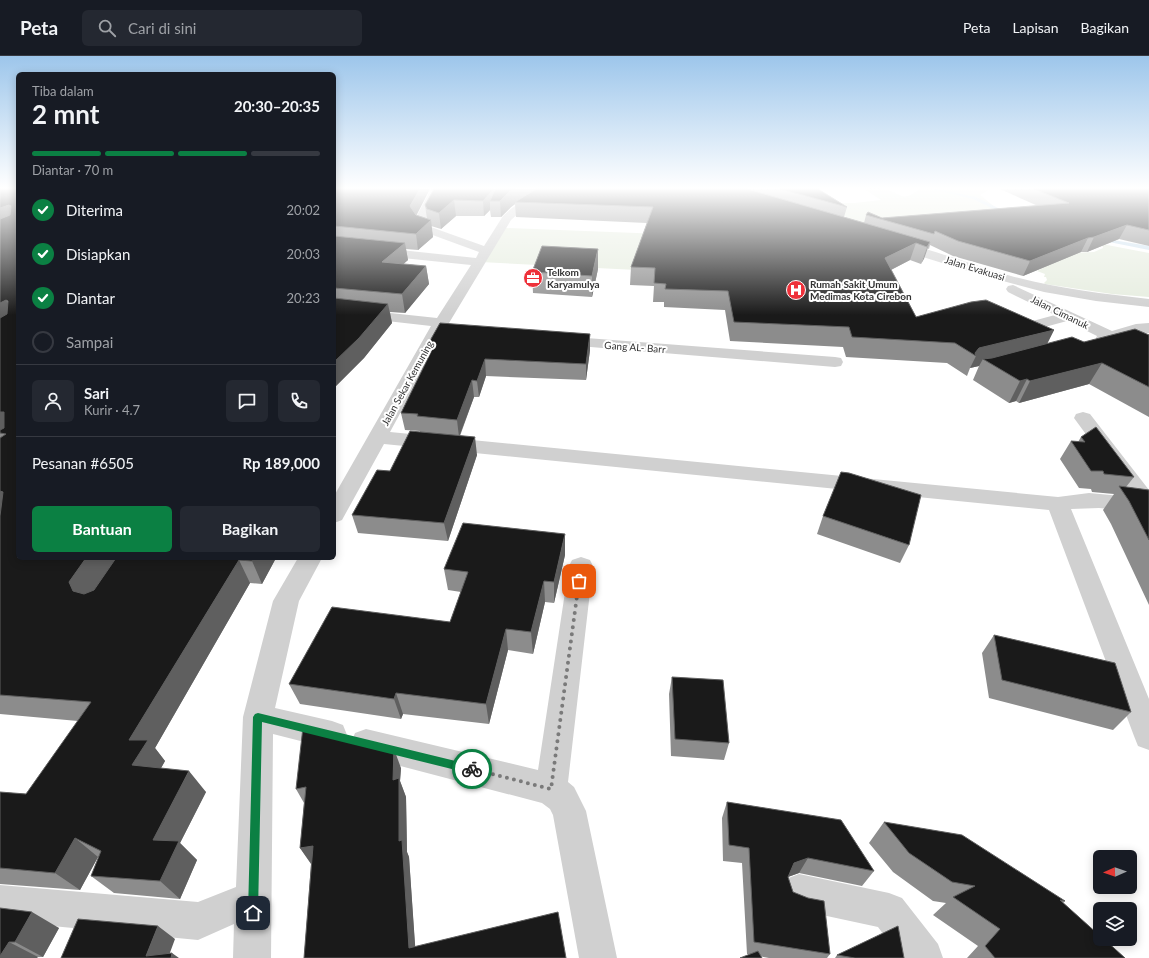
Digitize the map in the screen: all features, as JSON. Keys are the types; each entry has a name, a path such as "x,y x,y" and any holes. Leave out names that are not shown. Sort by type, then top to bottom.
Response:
{"street":[{"path":"429,231 483,256"},
{"name":"Jalan Sekar Kemuning","path":"336,511 377,437 442,329 483,256 500,231"},
{"name":"Jalan Evakuasi","path":"890,243 1020,282 1065,292 1113,300 1149,303"},
{"path":"336,247 483,256"},
{"name":"Jalan Cimanuk","path":"973,268 1068,316 1149,354"},
{"path":"336,311 442,329"},
{"path":"1038,338 1013,326 1068,316"},
{"path":"1090,342 1136,328 1149,328"},
{"name":"Gang AL- Barr","path":"544,340 835,362"},
{"path":"377,437 1058,504 1070,501 1087,500 1141,505 1144,502 1143,497 1083,418"},
{"path":"1058,504 1149,736"},
{"path":"252,958 258,717 286,601 309,560"},
{"path":"551,789 581,566"},
{"path":"258,717 551,789 562,798 569,811 598,958"},
{"path":"799,892 889,911 924,958"},
{"path":"0,904 198,921 253,898"}],"shaded area":[{"path":"503,231 586,231 688,235 676,272 481,262"},
{"path":"1102,244 1149,253 1149,297 1112,294 1045,284 1044,283 1047,280 1046,277 1044,277 1045,274 1037,271 1072,253 1094,252 1103,248"}],"building":[{"path":"0,231 16,231 16,560 85,560 69,582 73,591 84,594 94,590 115,560 239,560 129,740 148,740 132,765 189,771 153,840 179,841 160,881 91,876 101,851 75,838 55,873 0,868 0,792 26,794 91,702 0,695 0,516 3,492 0,491 0,438 6,434 0,433 0,430 4,428 4,412 0,412 0,318 7,314 8,301 6,300 0,303"},
{"path":"386,231 419,231 416,234"},
{"path":"644,231 892,231 930,242 927,247 916,243 885,258 916,317 971,302 986,300 1054,330 979,348 975,353 976,356 955,343 852,337 849,327 734,322 728,291 665,289 666,284 654,283 655,268 631,267"},
{"path":"924,231 935,231 934,234"},
{"path":"935,231 1110,231 1088,238 1030,261 958,241"},
{"path":"336,236 405,243 382,262 426,266 402,294 336,288"},
{"path":"542,246 598,249 592,276 532,272"},
{"path":"336,298 388,304 359,338 336,360"},
{"path":"440,323 590,334 586,364 485,359 477,381 472,380 457,420 401,413 434,346 427,346"},
{"path":"1135,329 1149,335 1149,387 1102,363 1030,381 1027,379 1020,381 983,359 1072,337 1084,342"},
{"path":"1096,427 1134,477 1104,474 1103,471 1091,471 1071,441 1085,442 1081,437"},
{"path":"410,431 475,437 444,523 352,515 377,470 390,471"},
{"path":"841,472 849,473 921,495 909,545 823,516"},
{"path":"1119,486 1149,490 1149,540 1129,501"},
{"path":"463,523 565,534 554,582 544,581 531,632 506,629 486,704 396,693 394,699 289,684 332,607 450,622 468,572 444,569"},
{"path":"994,635 1115,663 1131,712 1002,680"},
{"path":"672,677 723,680 729,743 675,739"},
{"path":"303,727 394,749 393,780 399,778 399,841 402,840 409,948 558,912 566,958 304,958 313,846 300,848 306,787 296,789"},
{"path":"727,802 841,820 874,871 808,858 794,863 788,877 793,892 808,898 824,901 830,954 754,942 749,848 729,845"},
{"path":"884,822 962,835 1065,901 1060,900 1093,930 1093,946 1112,946 1125,958 995,958 985,946 1000,929 953,897 975,886 952,882 909,853"},
{"path":"0,908 32,912 15,942 9,942 0,956"},
{"path":"78,919 158,926 146,956 172,953 171,958 61,958"},
{"path":"898,926 904,958 855,958 837,955"},
{"path":"758,951 762,958 740,958"}],"waterway":[{"path":"1101,239 1149,248"}],"way so far":[{"path":"472,769 551,789 579,581"}],"place":[{"name":"Telkom Karyamulya","path":"533,278"},
{"name":"Rumah Sakit Umum Medimas Kota Cirebon","path":"796,290"}],"route":[{"path":"253,913 258,717 472,769"}]}
